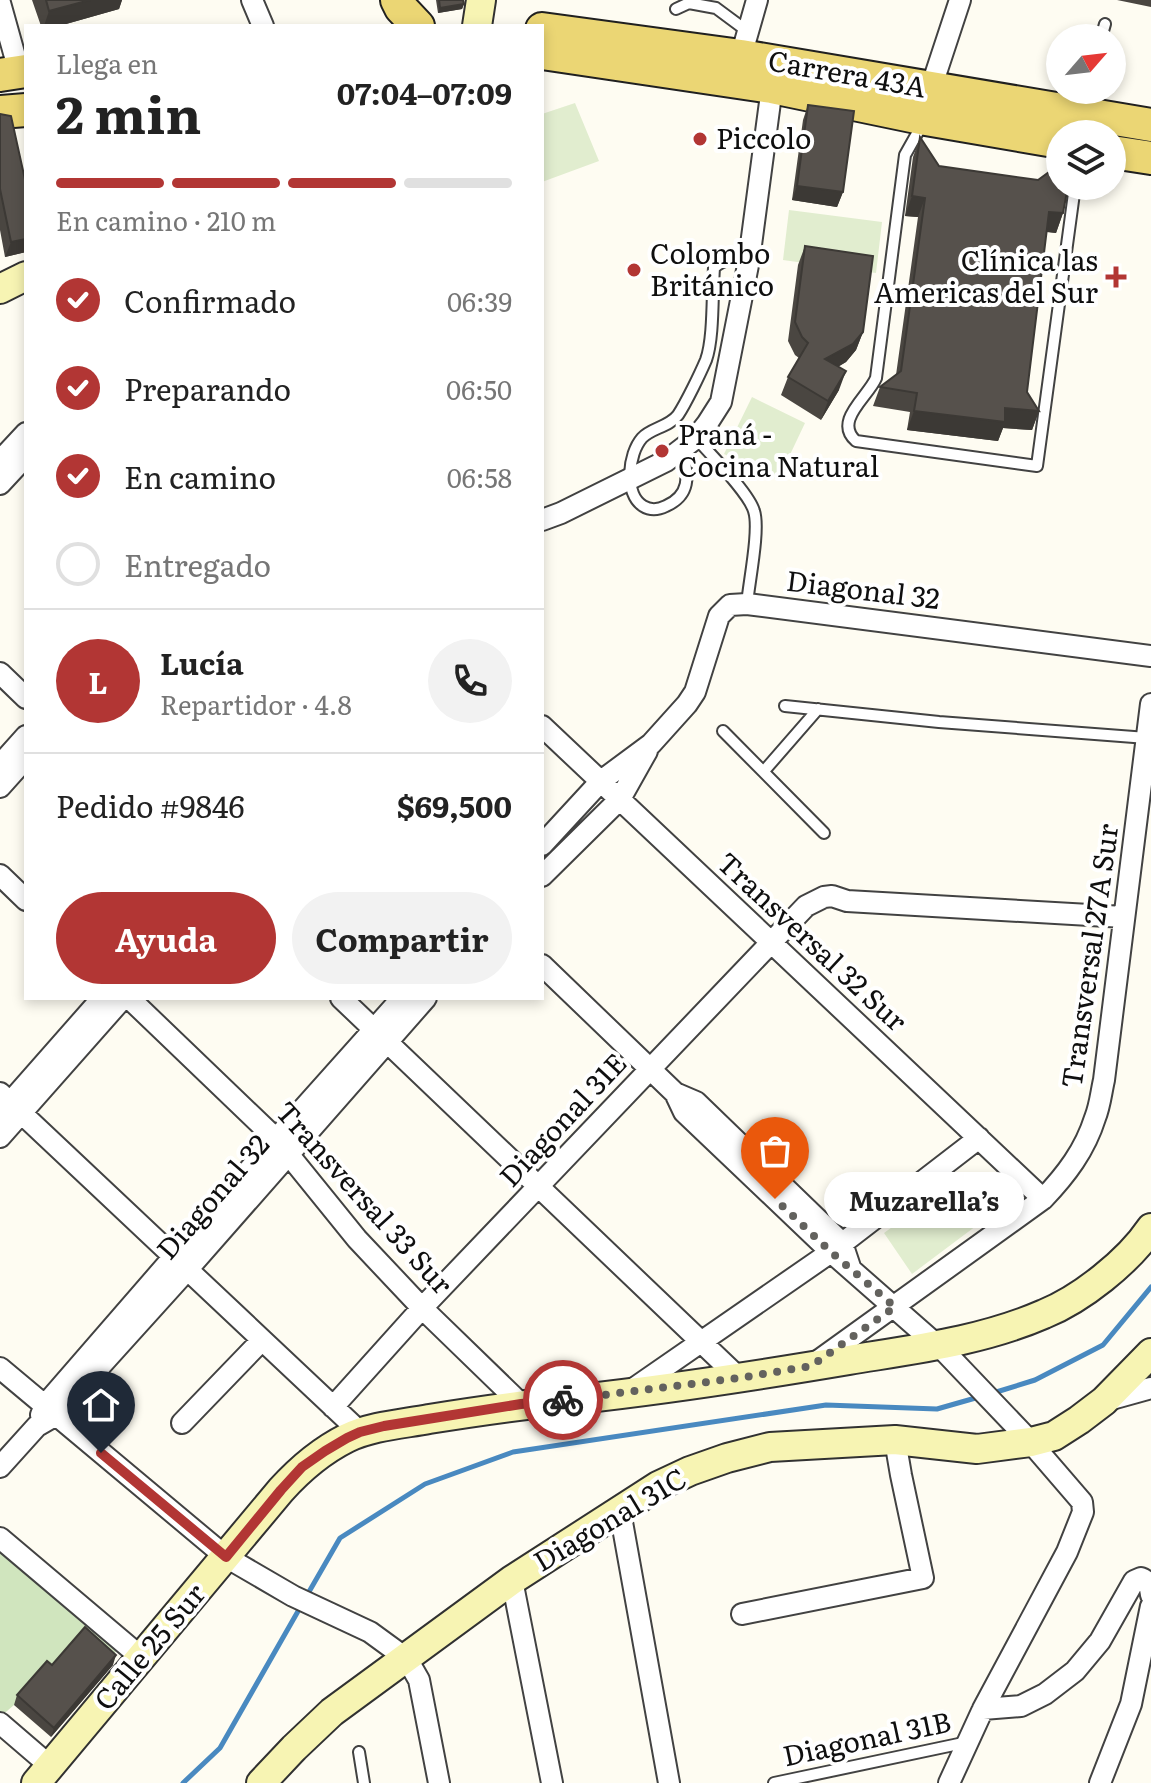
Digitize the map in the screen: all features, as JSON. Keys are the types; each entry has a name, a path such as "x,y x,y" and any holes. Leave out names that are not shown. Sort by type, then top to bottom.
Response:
{"main road":[{"path":"397,0 416,24"},
{"path":"477,24 481,0"},
{"name":"Carrera 43A","path":"544,29 744,43 928,104 1046,138"},
{"name":"Carrera 43A","path":"544,53 772,87 928,104 1082,106 1151,125"},
{"path":"0,112 24,110"},
{"path":"1126,154 1151,158"},
{"path":"0,289 24,277"},
{"path":"0,307 24,295"},
{"name":"Calle 25 Sur","path":"43,1774 281,1490 302,1467 325,1451 344,1418 384,1426 521,1404 626,1394 811,1366 944,1352 1046,1314 1091,1288 1151,1228"},
{"name":"Diagonal 31C","path":"261,1783 332,1712 512,1580 658,1486 727,1458 770,1447 895,1440 977,1449 1025,1436 1054,1436 1104,1401 1151,1353"}],"street":[{"path":"252,0 262,24"},
{"path":"397,0 400,12 397,24"},
{"path":"744,43 757,0"},
{"path":"928,104 960,0"},
{"path":"0,3 15,72"},
{"path":"544,519 666,461 707,424 721,402 749,260 772,87"},
{"path":"0,484 24,437"},
{"name":"Diagonal 32","path":"544,843 601,781 651,744 687,704 695,692 719,616 730,605 747,604 1151,656"},
{"path":"0,673 24,696"},
{"name":"Transversal 27A Sur","path":"1043,1199 1062,1179 1081,1151 1096,1118 1104,1080 1151,704"},
{"name":"Transversal 32 Sur","path":"544,728 1043,1199"},
{"path":"0,765 24,738"},
{"name":"Diagonal 32","path":"544,874 620,799 651,744"},
{"path":"0,787 24,760"},
{"path":"0,875 24,898"},
{"name":"Diagonal 31E","path":"344,1418 427,1312 775,946 822,910 847,901 1124,917"},
{"path":"544,967 675,1093 696,1102 837,1248 850,1268 944,1352 1025,1436 1082,1502 1083,1512 1067,1552 983,1709 949,1783"},
{"path":"0,1137 8,1106 100,1000"},
{"path":"8,1106 124,1000"},
{"name":"Transversal 33 Sur","path":"128,1000 283,1146 357,1239 521,1404"},
{"path":"343,1000 739,1378"},
{"name":"Diagonal 32","path":"380,1035 401,1000"},
{"name":"Diagonal 32","path":"0,1467 380,1035 424,1000"},
{"path":"8,1106 344,1418"},
{"path":"626,1394 837,1248 979,1138"},
{"path":"811,1366 1043,1199"},
{"path":"182,1423 262,1340"},
{"path":"0,1368 226,1557 293,1596 370,1632 407,1659 419,1680 439,1783"},
{"path":"1104,1401 1151,1388"},
{"path":"742,1614 923,1578 895,1440"},
{"path":"620,1511 669,1783"},
{"path":"0,1538 142,1658"},
{"path":"983,1709 1021,1706 1045,1694 1075,1671 1100,1641 1134,1581 1141,1578 1149,1583 1151,1595"},
{"path":"512,1580 552,1783"},
{"path":"1100,1783 1131,1704 1151,1606"},
{"path":"0,1723 43,1774"}],"lane":[{"path":"676,9 689,3 716,8 744,43"},
{"path":"928,104 905,155 876,378 848,419 847,428 856,441 1037,466 1073,200"},
{"path":"689,443 686,487 682,496 659,509 640,505 629,480 633,459 643,437 677,416 707,357 714,268 720,262 733,259 749,260"},
{"path":"689,443 746,496 754,508 756,522 747,604"},
{"path":"785,706 1147,738"},
{"path":"764,771 818,709"},
{"path":"723,731 824,833"},
{"name":"Diagonal 31B","path":"774,1783 969,1742"},
{"path":"359,1752 364,1783"}],"green space":[{"path":"575,103 599,161 544,181 544,113"},
{"path":"789,210 882,222 876,273 783,260"},
{"path":"752,397 805,423 778,480 724,454"},
{"path":"948,1186 976,1226 912,1274 884,1233"},
{"path":"0,1549 118,1649 110,1659 81,1638 0,1717"}],"building":[{"path":"46,0 90,0 49,11"},
{"path":"439,0 463,0 464,4 440,8"},
{"path":"808,105 854,111 843,192 797,186"},
{"path":"0,114 11,116 24,175 24,239 11,242 0,189"},
{"path":"920,137 939,166 1038,180 1046,174 1046,200 1065,200 1063,213 1049,212 1027,392 1039,411 1005,408 1005,422 914,411 917,393 880,387 901,371 925,198 912,196"},
{"path":"805,246 873,256 863,332 853,344 825,359 846,371 828,401 788,377 808,343 795,322"},
{"path":"85,1627 116,1655 54,1728 17,1695 47,1661 52,1665"}],"waterway":[{"path":"993,1393 1035,1380 1103,1345 1151,1287"},
{"path":"306,1597 340,1538 425,1484 513,1452 826,1405 937,1409 979,1397"},
{"path":"183,1783 220,1748 301,1606"}],"way so far":[{"path":"563,1400 626,1394 811,1366 895,1307 775,1199"}],"place":[{"name":"Piccolo","path":"700,139"},
{"name":"Colombo Británico","path":"634,270"},
{"name":"Clínica las Americas del Sur","path":"1116,277"},
{"name":"Praná - Cocina Natural","path":"662,451"},
{"name":"Muzarella’s","path":"775,1199"}],"route":[{"path":"101,1453 226,1557 302,1467 347,1438 384,1426 563,1400"}]}
